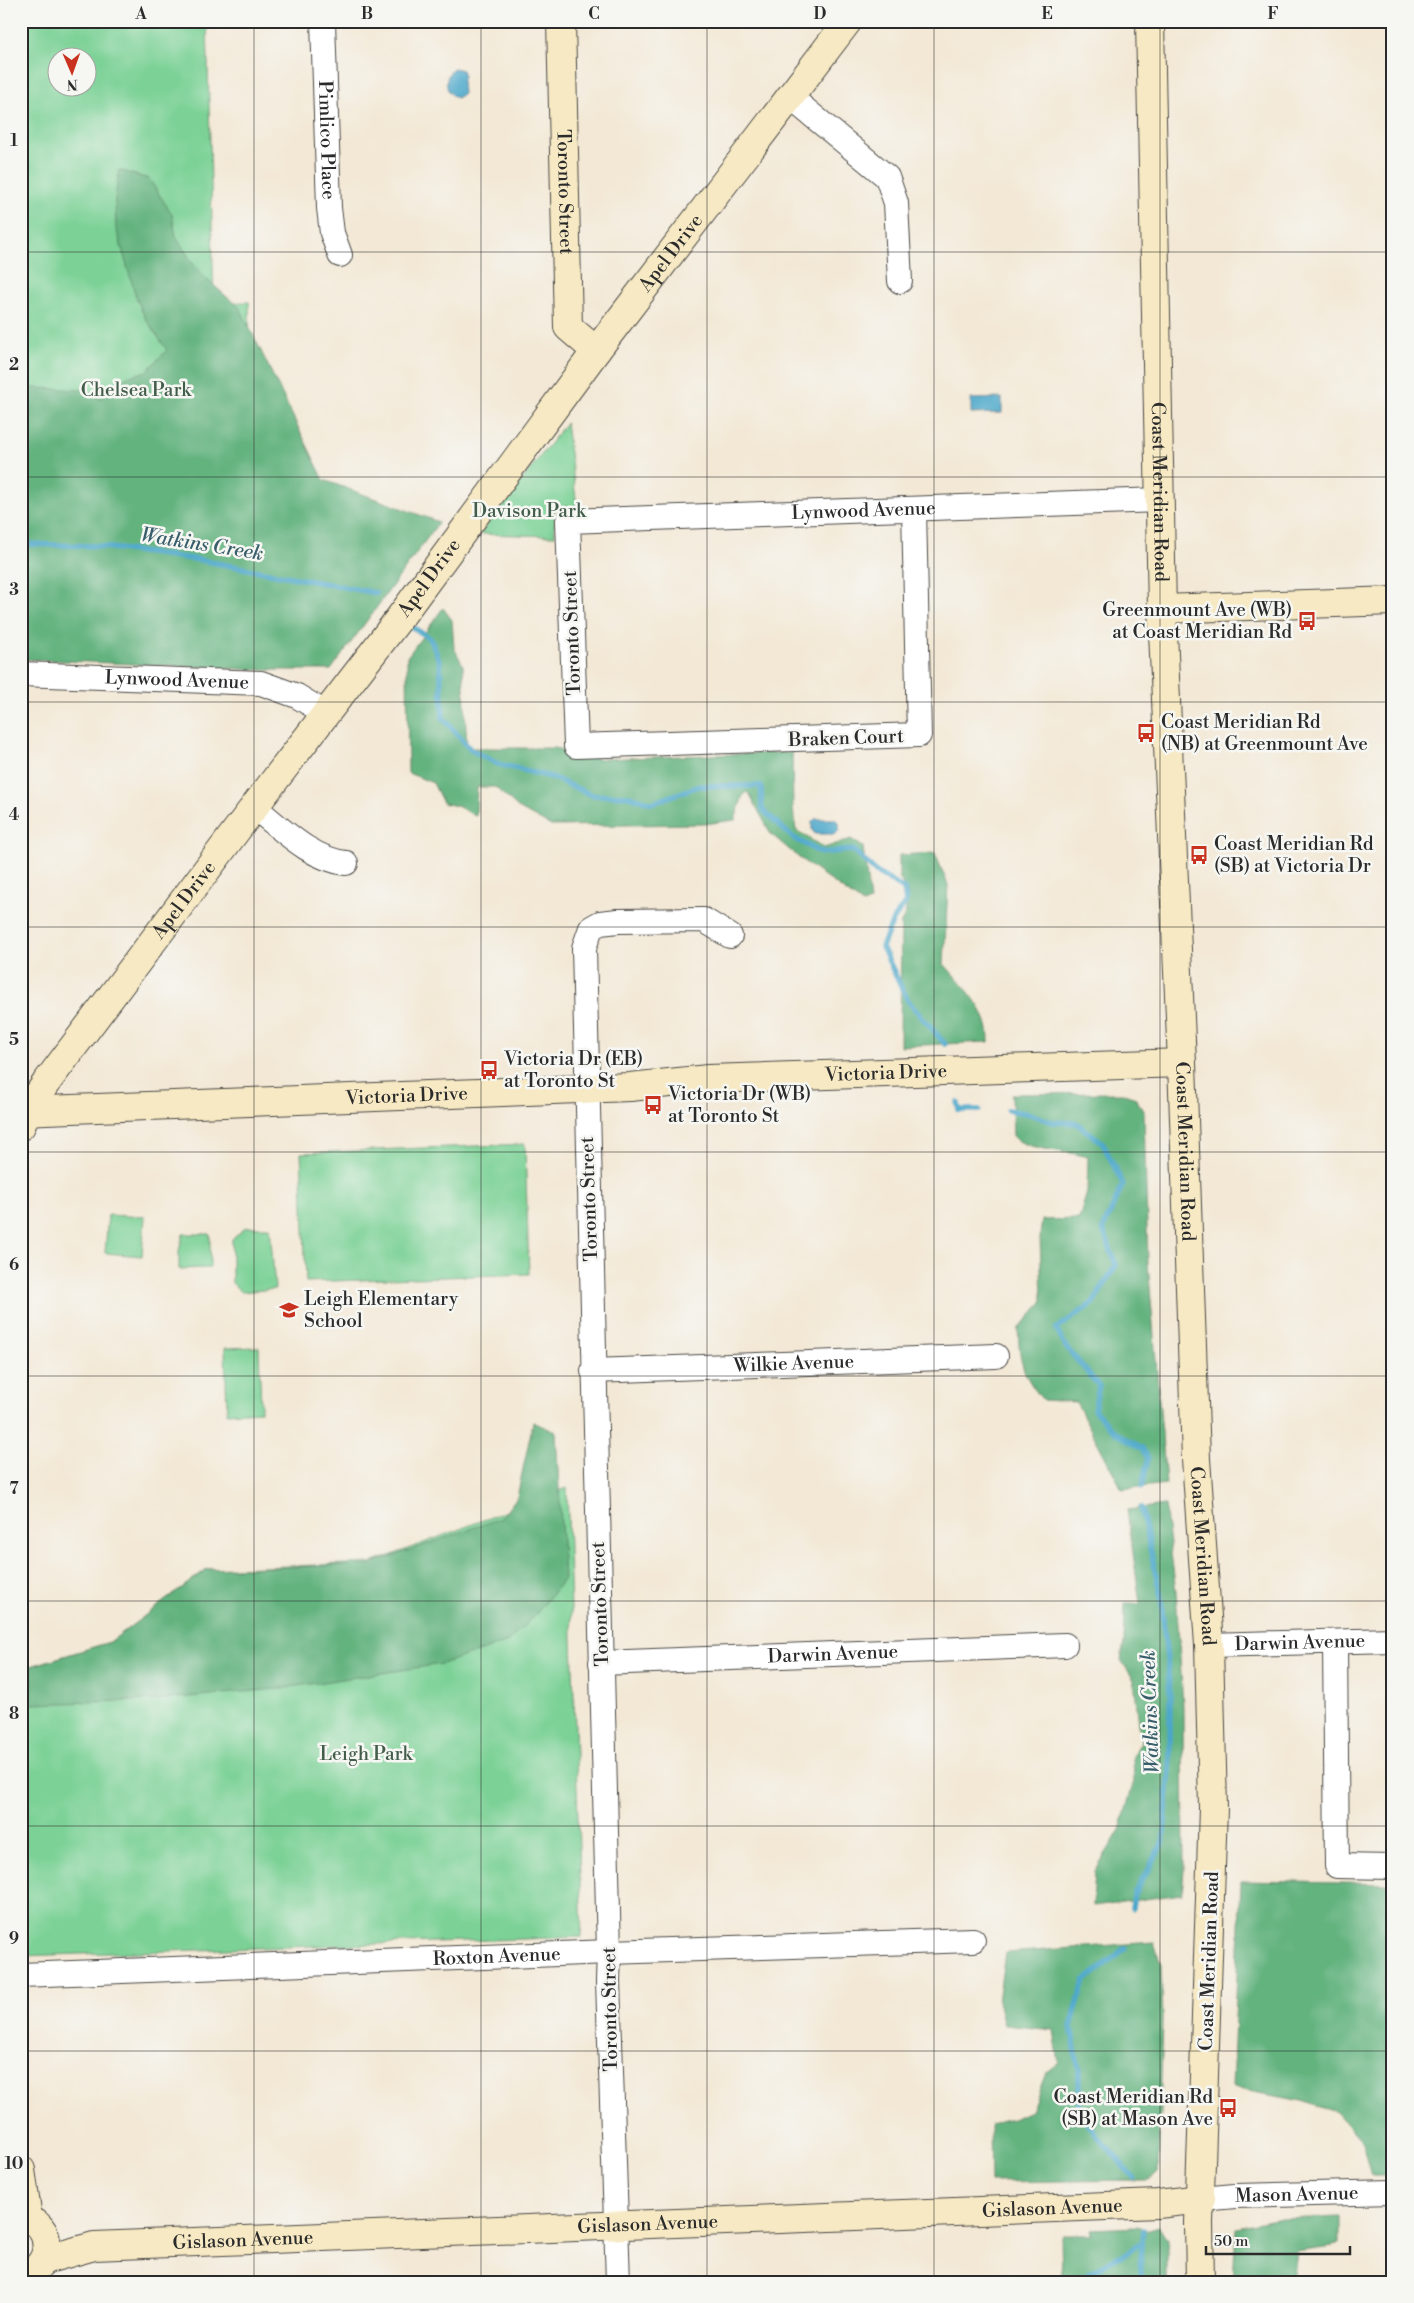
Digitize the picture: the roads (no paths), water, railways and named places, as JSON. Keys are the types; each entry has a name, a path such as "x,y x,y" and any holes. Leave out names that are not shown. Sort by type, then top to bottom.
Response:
{"main road":[{"name":"Toronto Street","path":"561,21 568,326 596,351"},
{"name":"Apel Drive","path":"23,1116 325,713 398,620 596,351 848,21"},
{"name":"Coast Meridian Road","path":"1150,21 1162,610 1182,1063 1196,1459 1209,1646 1213,1808 1200,2282"},
{"path":"1162,610 1393,601"},
{"name":"Victoria Drive","path":"23,1116 638,1087 708,1079 1182,1063"},
{"path":"21,2170 30,2251"},
{"name":"Gislason Avenue","path":"30,2251 94,2246 1158,2204 1201,2199"}],"street":[{"name":"Pimlico Place","path":"323,21 330,224 340,255"},
{"path":"790,97 887,176 896,203 900,281"},
{"name":"Lynwood Avenue","path":"568,521 1160,500"},
{"name":"Braken Court","path":"576,746 919,735 914,509"},
{"name":"Toronto Street","path":"568,521 576,746"},
{"name":"Lynwood Avenue","path":"21,674 261,683 297,696 325,713"},
{"path":"254,807 318,856 346,863"},
{"name":"Toronto Street","path":"618,2282 608,1990 609,1952 593,1371 584,948 591,928 600,923 611,921 694,919 713,924 730,936"},
{"name":"Wilkie Avenue","path":"593,1371 996,1356"},
{"name":"Darwin Avenue","path":"1209,1646 1393,1640"},
{"path":"1335,1642 1337,1866 1393,1867"},
{"name":"Darwin Avenue","path":"601,1663 1065,1645"},
{"name":"Roxton Avenue","path":"21,1974 973,1940"},
{"name":"Mason Avenue","path":"1201,2199 1235,2196 1393,2192"}],"water":[{"path":"455,68 462,70 464,76 462,81 463,94 457,98 447,89 448,75"},
{"path":"1002,398 1002,413 971,414 971,399"},
{"path":"815,819 835,819 839,823 839,830 835,834 815,834 812,830 812,822"}],"waterway":[{"name":"Watkins Creek","path":"21,544 97,546 200,560 376,593"},
{"name":"Watkins Creek","path":"412,627 430,638 440,662 443,718 471,750 498,764 551,777 592,795 629,796 652,803 699,786 761,786 762,809 792,837 821,853 853,850 876,872 904,889 906,902 893,920 882,947 908,1001 945,1044"},
{"name":"Watkins Creek","path":"958,1103 959,1110 979,1110"},
{"name":"Watkins Creek","path":"1008,1110 1030,1114 1052,1122 1076,1123 1102,1142 1123,1184 1103,1229 1116,1265 1093,1303 1056,1329 1066,1347 1099,1386 1094,1410 1116,1433 1142,1448 1148,1459 1142,1487"},
{"name":"Watkins Creek","path":"1132,1908 1134,1894 1163,1844 1170,1769 1170,1693 1161,1597 1141,1508"},
{"name":"Watkins Creek","path":"1125,1948 1084,1981 1071,2027 1079,2069 1079,2114 1133,2177"},
{"name":"Watkins Creek","path":"1142,2282 1140,2258 1143,2230"},
{"path":"1085,2282 1085,2276 1142,2243"}],"place":[{"name":"Greenmount Ave (WB) at Coast Meridian Rd","path":"1307,621"},
{"name":"Coast Meridian Rd (NB) at Greenmount Ave","path":"1146,733"},
{"name":"Coast Meridian Rd (SB) at Victoria Dr","path":"1199,855"},
{"name":"Victoria Dr (EB) at Toronto St","path":"489,1070"},
{"name":"Victoria Dr (WB) at Toronto St","path":"653,1105"},
{"name":"Leigh Elementary School","path":"289,1310"},
{"name":"Coast Meridian Rd (SB) at Mason Ave","path":"1228,2108"}],"park label":[{"name":"Chelsea Park","path":"136,390"},
{"name":"Davison Park","path":"529,511"},
{"name":"Leigh Park","path":"366,1754"}]}
